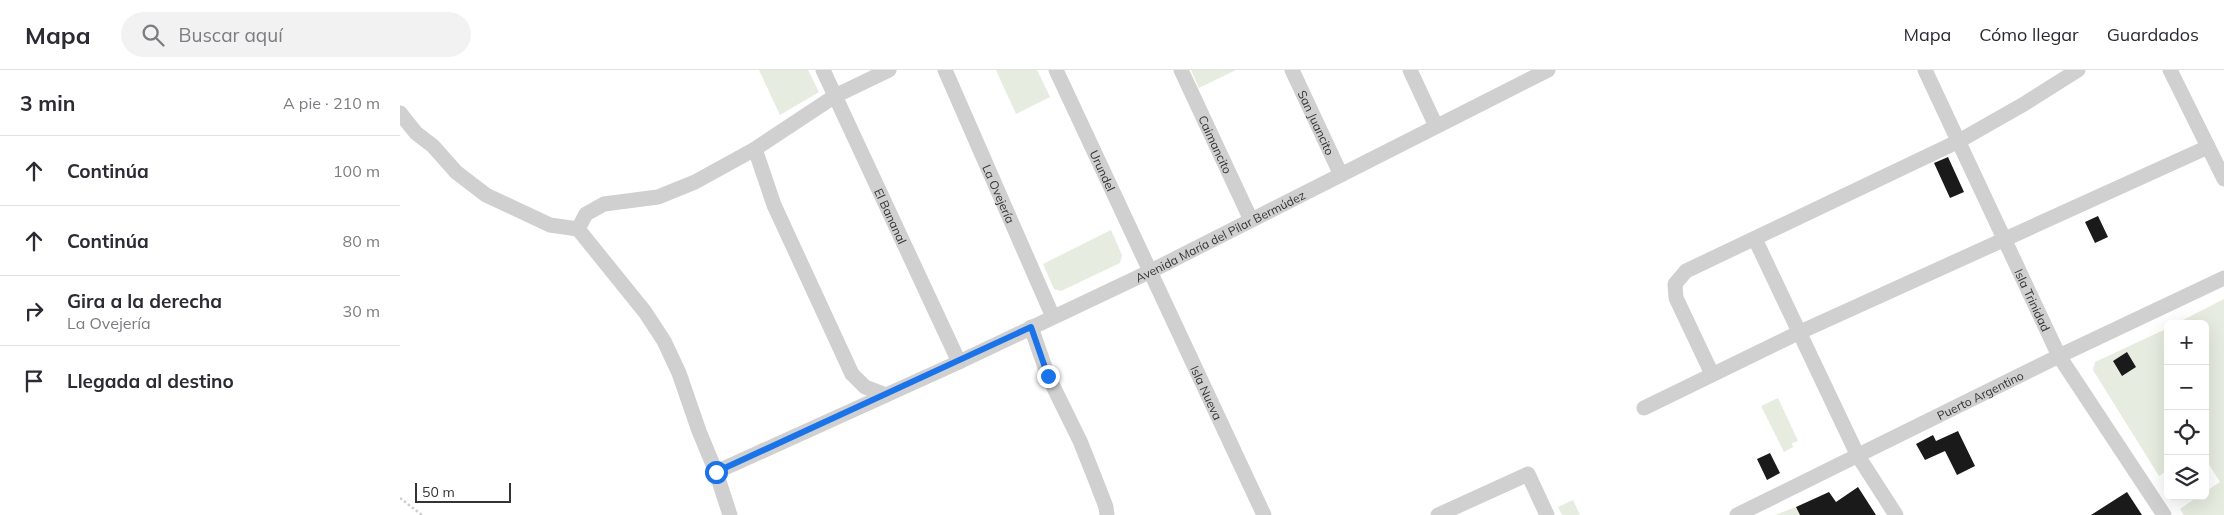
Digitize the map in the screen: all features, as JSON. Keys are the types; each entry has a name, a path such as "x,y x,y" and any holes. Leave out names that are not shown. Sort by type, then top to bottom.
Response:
{"street":[{"name":"El Bananal","path":"823,70 959,362"},
{"path":"578,229 586,214 604,204 658,197 694,182 755,150 835,96 889,70"},
{"name":"La Ovejería","path":"945,70 1053,317"},
{"name":"Urundel","path":"1056,70 1149,272"},
{"name":"Caimancito","path":"1181,70 1251,220"},
{"name":"San Juancito","path":"1292,70 1341,175"},
{"path":"1410,70 1436,126"},
{"name":"Isla Trinidad","path":"1925,70 2059,356 2164,515"},
{"path":"1712,374 1676,298 1675,284 1686,271 1959,141 2024,104 2078,70"},
{"path":"2170,70 2224,179"},
{"name":"Avenida María del Pilar Bermúdez","path":"716,472 959,362 1149,272 1539,72"},
{"path":"400,114 416,133 433,146 456,172 486,195 550,225 578,229 645,312 664,341 679,373 730,515"},
{"path":"1644,408 1798,332 2208,147"},
{"path":"755,150 774,205 852,374 865,387 886,395"},
{"path":"1755,239 1858,456 1896,515"},
{"name":"Isla Nueva","path":"1149,272 1264,515"},
{"name":"Puerto Argentino","path":"1737,515 2059,356 2224,278"},
{"path":"1031,327 1048,376 1080,442 1106,507 1107,515"},
{"path":"1438,515 1528,474 1547,515"}],"path":[{"path":"400,498 422,515"}],"shaded area":[{"path":"759,70 808,70 819,92 780,115"},
{"path":"996,70 1037,70 1050,97 1016,114"},
{"path":"1191,70 1236,70 1199,88"},
{"path":"1111,230 1122,255 1120,263 1061,291 1054,289 1043,264"},
{"path":"2224,299 2224,515 2184,515 2180,509 2193,500 2209,500 2209,489 2220,482 2209,464 2209,320 2183,320"},
{"path":"2164,330 2164,473 2159,476 2093,370 2095,362"},
{"path":"1778,398 1798,441 1792,443 1793,447 1784,452 1761,406"},
{"path":"1573,500 1580,515 1562,515 1558,507"},
{"path":"1796,507 1800,515 1775,515"}],"building":[{"path":"1948,157 1964,192 1950,198 1934,163"},
{"path":"2098,216 2108,237 2095,243 2085,222"},
{"path":"2127,352 2136,367 2122,376 2113,361"},
{"path":"1958,431 1975,466 1957,475 1945,451 1925,460 1916,444 1933,435 1936,441"},
{"path":"1770,453 1780,473 1767,480 1757,459"},
{"path":"1858,487 1876,515 1800,515 1796,507 1829,492 1836,502"},
{"path":"2127,492 2142,515 2091,515"}],"route":[{"path":"716,472 959,362 1031,327 1048,376"}]}
